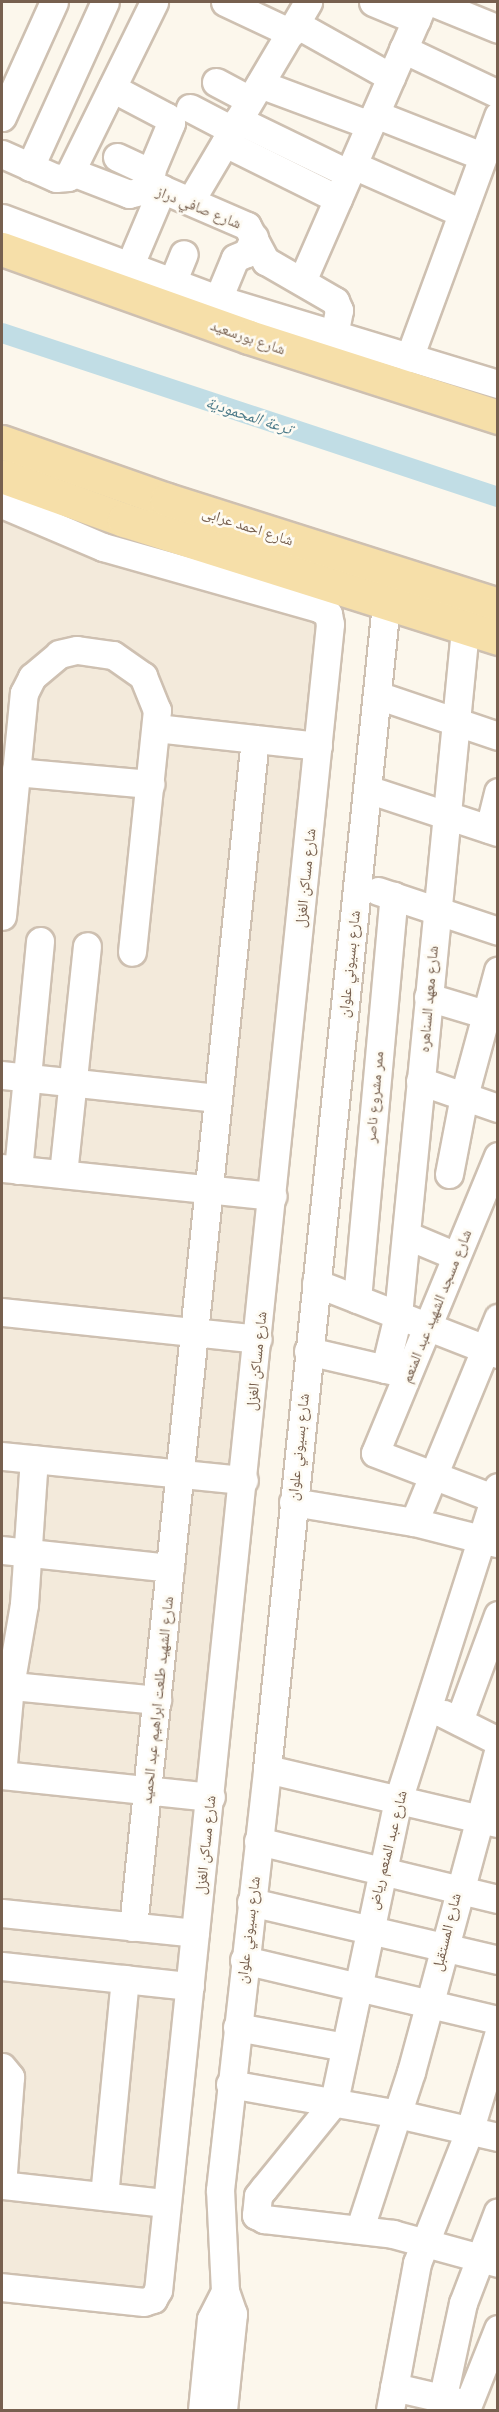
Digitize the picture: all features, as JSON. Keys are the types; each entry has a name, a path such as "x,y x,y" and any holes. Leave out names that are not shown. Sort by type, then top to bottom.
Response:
{"main road":[{"name":"شارع بورسعيد","path":"2,249 249,338 498,417"},
{"name":"شارع احمد عرابى","path":"2,442 167,500 498,605"},
{"path":"2,476 124,520 498,638"}],"street":[{"path":"2,117 54,2"},
{"path":"30,166 105,2"},
{"path":"2,154 56,178 72,172 154,2"},
{"path":"225,2 298,20 391,77"},
{"path":"373,2 424,8 498,29"},
{"path":"302,281 403,49 424,8"},
{"path":"191,201 298,20"},
{"path":"403,49 498,94"},
{"path":"216,82 241,116 338,200"},
{"path":"112,88 169,119 170,130 129,267"},
{"path":"190,108 241,116 373,119 482,156"},
{"path":"241,116 351,170 462,213"},
{"path":"409,358 498,116"},
{"path":"117,157 152,184"},
{"name":"شارع صافي دراز","path":"72,172 129,194 152,184 247,226 266,261 338,305 334,335"},
{"name":"شارع بورسعيد","path":"2,218 218,299 498,384"},
{"path":"218,299 235,258 247,253 254,238"},
{"path":"172,283 184,254"},
{"name":"شارع مساكن الغزل","path":"2,504 103,547 324,610 330,624 244,1480 158,2290 149,2302 2,2287"},
{"name":"شارع بسيوني علوان","path":"223,2410 233,2314 225,2291 220,2190 230,2084 267,1769 386,603"},
{"name":"شارع معهد السناهره","path":"396,1371 398,1315 435,910 465,629"},
{"path":"2,916 24,693 38,670 59,654 95,651 130,663 153,692 156,728 132,952"},
{"path":"377,695 498,736"},
{"path":"156,728 318,746"},
{"name":"شارع الشهيد طلعت ابراهيم عبد الحميد","path":"133,1926 255,739"},
{"path":"15,772 150,784"},
{"path":"367,789 493,831 498,792"},
{"path":"357,884 498,931"},
{"name":"ممر مشروع ناصر","path":"357,1299 394,896"},
{"path":"40,941 14,1076 10,1169 273,1196"},
{"path":"63,1174 87,946"},
{"path":"450,1173 464,1096 491,1016 498,971"},
{"path":"428,998 491,1016"},
{"path":"14,1076 218,1098"},
{"path":"335,1092 374,1096 420,1091 464,1096 498,1108"},
{"name":"شارع مسجد الشهيد عبد المنعم","path":"433,1476 376,1455 396,1371 427,1327 456,1256 486,1204 498,1156"},
{"path":"413,1160 450,1173 486,1204"},
{"path":"406,1235 456,1256"},
{"path":"316,1283 491,1352"},
{"path":"2,1312 258,1339"},
{"path":"414,1522 491,1352 498,1318"},
{"path":"308,1351 396,1371"},
{"path":"2,1456 244,1480"},
{"path":"34,1459 14,1551 22,1621 6,1685 2,1775 211,1797"},
{"path":"433,1476 496,1495"},
{"name":"شارع عبد المنعم رياض","path":"258,2196 334,2103 356,1986 398,1800 427,1705 489,1541 496,1495"},
{"path":"293,1502 414,1522 489,1541"},
{"path":"14,1551 170,1568"},
{"path":"459,1721 498,1615"},
{"path":"6,1685 157,1700"},
{"path":"427,1705 498,1741"},
{"name":"شارع المستقبل","path":"360,2228 398,2114 457,1889 487,1821 498,1751"},
{"path":"267,1769 487,1821"},
{"path":"258,1841 498,1899"},
{"path":"251,1902 498,1960"},
{"path":"2,1913 195,1933"},
{"path":"244,1960 498,2020"},
{"path":"2,1966 190,1986"},
{"path":"104,2196 125,1979"},
{"path":"237,2027 345,2047"},
{"path":"498,2035 470,2129 424,2241 412,2282 392,2399 442,2396 470,2409 498,2329"},
{"path":"2,2067 10,2077 2,2186 166,2203"},
{"path":"230,2084 398,2114 498,2137"},
{"path":"220,2190 258,2196 256,2215 260,2218 360,2228 424,2241 488,2259"},
{"path":"442,2396 454,2330 488,2259 498,2212"},
{"name":"شارع بسيوني علوان","path":"202,2410 211,2319 225,2291"}],"shaded area":[{"path":"2,441 330,553 147,2311 2,2296"}],"waterway":[{"name":"ترعة المحمودية","path":"2,333 498,497"}]}
